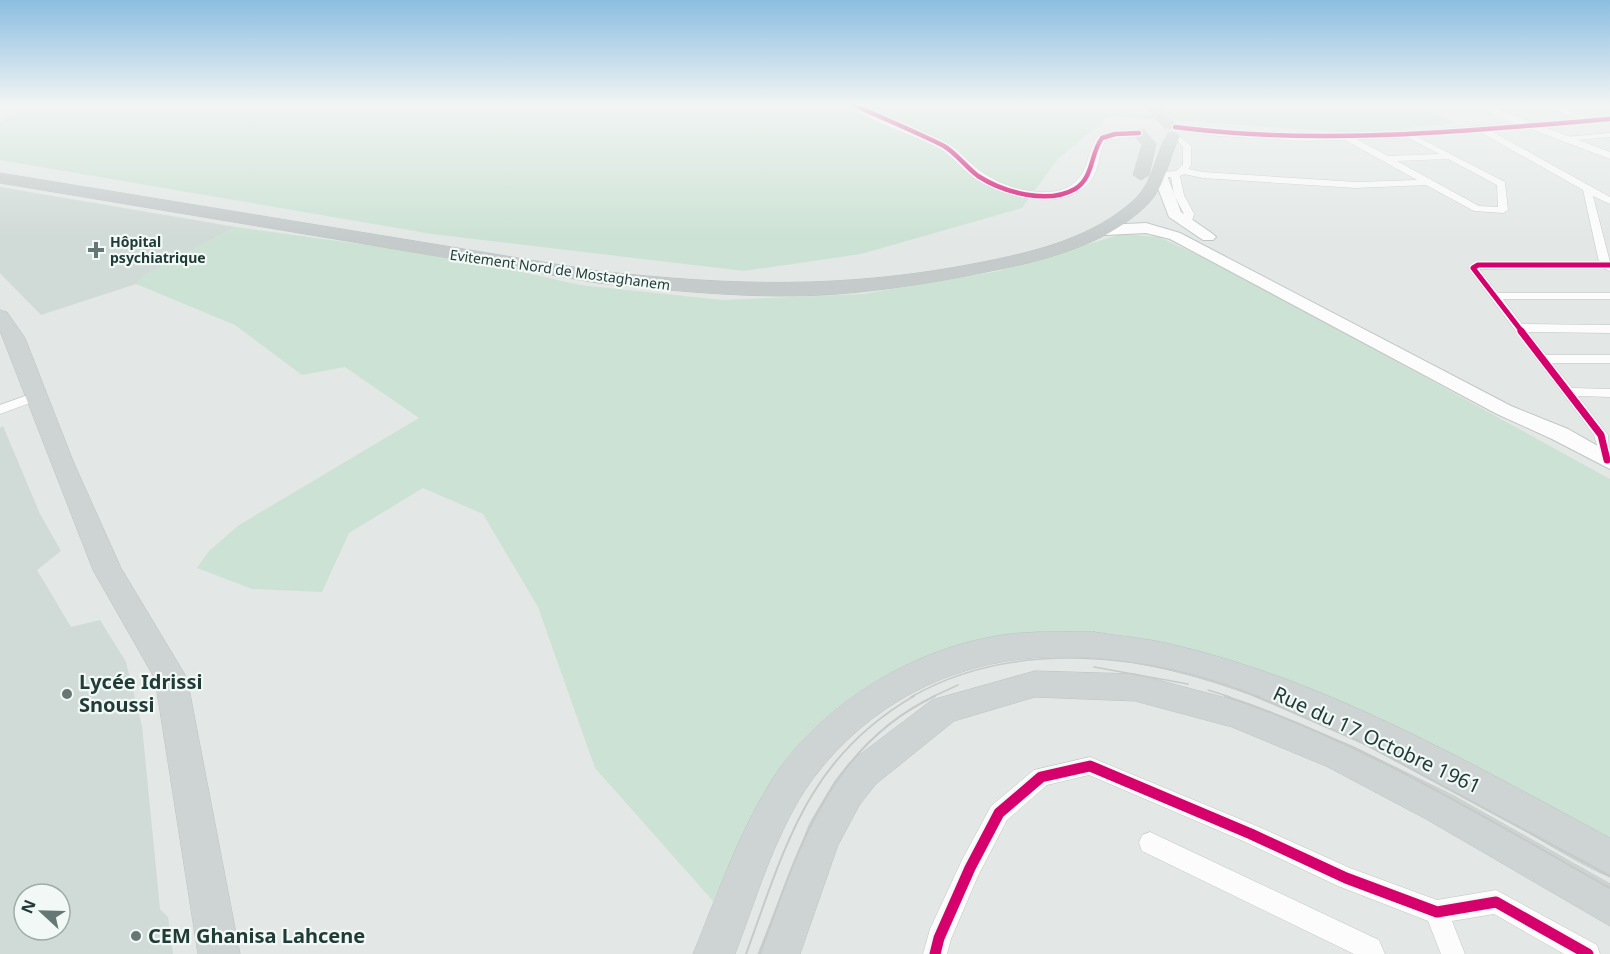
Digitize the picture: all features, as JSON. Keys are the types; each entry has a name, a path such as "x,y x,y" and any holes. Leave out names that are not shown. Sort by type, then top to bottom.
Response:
{"highway":[{"name":"Evitement Nord de Mostaghanem","path":"0,170 652,277 704,282 815,282 911,274 959,264 1013,251 1080,226 1122,200 1137,184 1147,160 1148,149"},
{"name":"Evitement Nord de Mostaghanem","path":"0,178 630,283 718,290 815,291 922,280 1032,256 1105,230 1143,201 1170,174 1166,149"}],"main road":[{"path":"1170,174 1171,208 1180,230"},
{"path":"1105,230 1146,228 1180,230 1504,410 1560,434 1608,461"},
{"path":"0,316 15,338 36,396 107,570 171,678 219,954"},
{"name":"Rue du 17 Octobre 1961","path":"714,954 771,816 794,778 820,744 869,703 899,684 963,657 1022,645 1074,644 1141,651 1211,668 1254,683 1298,700 1402,748 1610,858"},
{"name":"Rue du 17 Octobre 1961","path":"779,954 824,836 842,801 863,773 915,728 964,702 1025,684 1054,681 1110,683 1155,690 1226,710 1280,730 1413,795 1610,906"}],"street":[{"path":"947,149 979,176 990,182 1026,193 1048,195 1075,190 1084,182 1098,149"},
{"path":"960,149 1000,179 1037,190 1059,189 1073,181 1083,163 1087,149"},
{"path":"1170,174 1187,165 1188,149"},
{"path":"1368,149 1477,209 1503,210 1502,184 1436,149"},
{"path":"1515,149 1610,201"},
{"path":"1591,149 1610,156"},
{"path":"1388,159 1451,156"},
{"path":"1170,174 1356,185 1429,182"},
{"path":"1587,189 1608,266 1473,266 1521,328 1541,359 1606,435 1608,461"},
{"path":"1497,296 1610,296"},
{"path":"1521,328 1610,329"},
{"path":"1541,359 1610,359"},
{"path":"1568,392 1610,393"},
{"path":"0,410 36,396"},
{"path":"935,954 939,938 970,868 999,813 1041,777 1090,766 1251,834 1346,878 1437,912 1496,902 1588,954"},
{"path":"1150,843 1370,949 1373,954"},
{"path":"1437,912 1453,954"}],"shaded area":[{"name":"Hôpital psychiatrique","path":"0,187 236,227 145,275 136,284 41,315 0,273"},
{"name":"Lycée Idrissi Snoussi","path":"3,426 40,514 61,551 37,570 71,627 100,620 126,662 142,726 160,909 168,917 173,954 0,954 0,428"}],"green space":[{"path":"0,149 1071,149 1056,161 1022,208 861,254 744,271 432,234 0,160"},
{"path":"236,227 396,249 518,271 580,285 722,300 863,294 999,271 1122,234 1159,237 1228,269 1610,479 1610,844 1209,655 1119,635 1088,632 1056,633 944,650 896,669 873,682 830,713 793,751 768,786 713,901 595,768 538,607 483,514 423,488 349,533 322,592 252,589 197,568 209,551 239,525 419,418 345,367 302,375 235,325 136,284 145,275"}],"tram line":[{"path":"911,697 951,678 994,666 1039,659 1084,658 1129,662 1174,670 1218,682 1259,697"},
{"path":"1094,667 1188,684"},
{"path":"932,697 958,685"},
{"path":"1208,690 1230,697"},
{"path":"746,954 789,841 805,807 824,776 848,747 878,720 914,696"},
{"path":"760,954 804,840 843,772 868,743 899,717 935,696"},
{"path":"1225,696 1276,714 1374,758 1469,808 1610,888"},
{"path":"1255,696 1363,743 1610,876"}],"cycle path":[{"path":"947,149 980,177 991,183 1019,192 1049,196 1075,189 1085,180 1097,149"},
{"path":"1607,460 1601,435 1473,268 1478,265 1610,265"},
{"path":"935,954 939,938 970,868 999,813 1041,777 1090,766 1251,834 1346,878 1437,912 1496,902 1588,954"}],"place":[{"name":"Hôpital psychiatrique","path":"96,250"},
{"name":"Lycée Idrissi Snoussi","path":"67,694"},
{"name":"CEM Ghanisa Lahcene","path":"136,936"}]}
